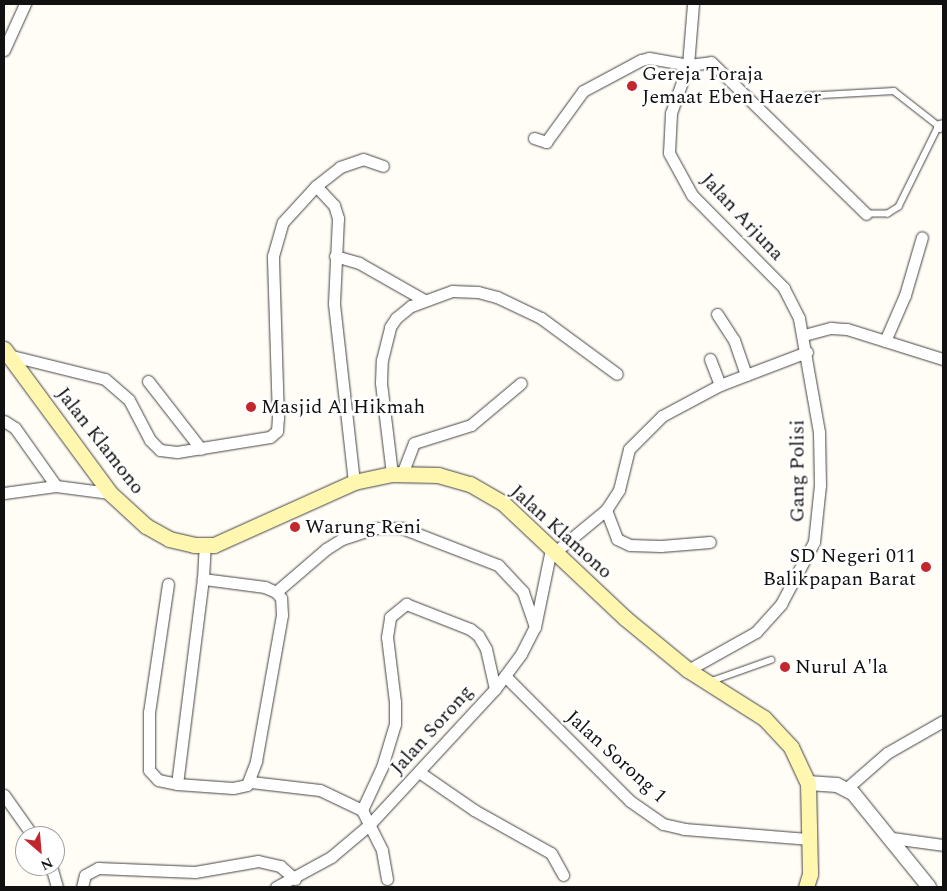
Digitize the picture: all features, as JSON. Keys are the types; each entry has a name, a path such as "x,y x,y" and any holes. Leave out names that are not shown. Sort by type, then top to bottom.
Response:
{"main road":[{"name":"Jalan Klamono","path":"6,352 110,493 157,532 181,542 205,546 253,530 296,507 354,482 397,474 438,474 470,484 503,504 625,618 688,670 771,724 794,752 808,783 810,874 806,887"}],"street":[{"path":"4,50 25,4"},
{"name":"Jalan Arjuna","path":"693,4 688,65 671,113 668,143 673,163 702,208 784,288 804,335"},
{"path":"534,138 546,142 584,91 641,60 649,58 688,65 714,63 866,214"},
{"path":"6,352 105,379 129,400 150,440 160,450 201,449 270,437 277,431 273,256 283,222 316,186 340,167 363,159 383,166"},
{"path":"316,186 337,214 334,304 354,482"},
{"path":"885,341 905,295 922,237"},
{"path":"335,256 359,262 424,300"},
{"path":"397,474 381,383 385,344 396,318 424,300 466,291 497,297 541,318 618,374"},
{"path":"717,314 734,340 746,375"},
{"path":"804,335 839,328 943,359"},
{"name":"Gang Polisi","path":"688,670 756,632 769,620 812,548 819,516 819,432 804,335"},
{"path":"553,551 606,510 619,490 622,465 633,442 662,416 720,385 807,352"},
{"path":"710,359 720,385"},
{"path":"148,381 201,449"},
{"path":"397,474 414,443 471,425 521,383"},
{"path":"4,421 15,428 56,486"},
{"path":"4,493 56,486 110,493"},
{"path":"606,510 617,539 630,545 661,546 710,542"},
{"path":"276,592 326,549 342,540 376,528 402,528 498,565 523,592 536,626"},
{"path":"177,784 204,579 205,546"},
{"name":"Jalan Sorong","path":"276,887 296,879 331,857 369,825 495,689 536,626 553,551"},
{"path":"204,579 276,592 281,598 282,615 251,782"},
{"path":"168,584 149,712 147,754 152,776 177,784 233,788 251,782 320,790 362,810 382,850 387,878"},
{"path":"362,810 382,767 394,724 395,702 387,637 388,624 396,609 406,604 458,623 478,635 486,649 495,689"},
{"name":"Jalan Sorong 1","path":"505,676 630,801 663,824 696,830 808,839"},
{"path":"847,788 887,753 943,721"},
{"path":"419,772 474,810 551,853 563,875"},
{"path":"808,783 847,788 860,798 929,887"},
{"path":"4,794 26,826"},
{"path":"892,838 943,845"},
{"path":"82,887 85,875 98,868 203,871 258,861 280,866 296,879"}],"lane":[{"path":"804,96 894,91 941,125 899,207 888,214 866,214"},
{"path":"707,683 771,660"}],"place":[{"name":"Gereja Toraja Jemaat Eben Haezer","path":"632,86"},
{"name":"Masjid Al Hikmah","path":"251,407"},
{"name":"Warung Reni","path":"295,527"},
{"name":"SD Negeri 011 Balikpapan Barat","path":"926,567"},
{"name":"Nurul A'la","path":"785,667"}]}
